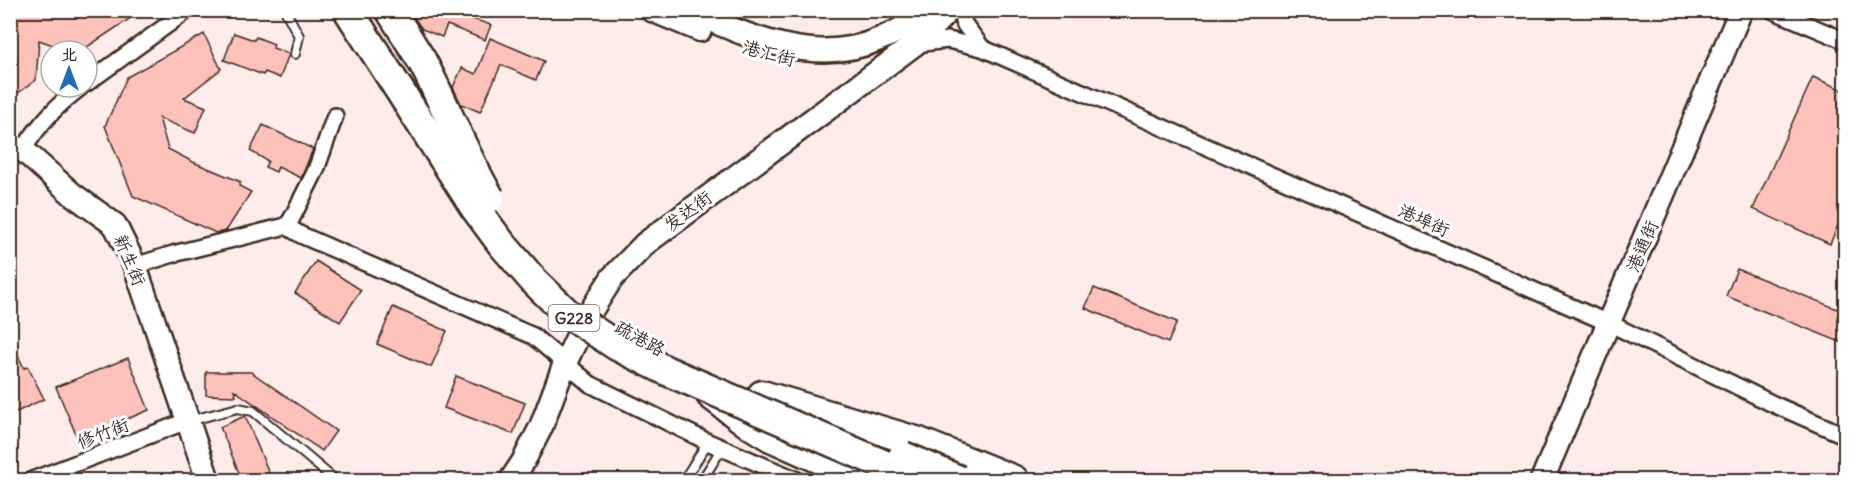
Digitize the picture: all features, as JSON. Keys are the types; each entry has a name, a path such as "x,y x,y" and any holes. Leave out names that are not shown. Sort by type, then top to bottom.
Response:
{"highway":[{"name":"疏港路","path":"348,10 501,243 533,280 567,313 617,346 698,384 920,480"},
{"name":"疏港路","path":"390,10 422,61 489,197 545,269 578,300 625,332 673,357 959,480"},
{"path":"698,384 745,422 771,437 867,480"},
{"path":"762,395 919,442 1014,480"}],"street":[{"path":"99,74 188,10"},
{"name":"港汇街","path":"652,10 759,54 790,61 825,65 851,62 878,54 900,31 927,10"},
{"name":"港汇街","path":"687,10 788,48 816,51 847,50 878,54"},
{"name":"发达街","path":"511,480 542,427 565,363 587,317 612,278 646,243 878,54 915,44 949,10"},
{"path":"959,10 965,26 982,48"},
{"name":"港通街","path":"1557,480 1615,326 1741,10"},
{"name":"港通街","path":"1542,480 1615,326 1754,10"},
{"path":"1772,10 1845,41"},
{"name":"港埠街","path":"915,44 948,40 982,48 1615,326 1773,404 1845,436"},
{"path":"17,148 66,99"},
{"path":"135,266 173,254 286,226 316,170 335,116"},
{"name":"新生街","path":"17,148 72,194 115,225 135,266 208,480"},
{"path":"286,226 301,235 532,336 590,384 715,445 797,480"},
{"name":"修竹街","path":"32,480 187,421"}],"lane":[{"path":"285,10 299,36 295,54"},
{"path":"187,421 238,408 253,411 335,480"},
{"path":"684,480 715,445"},
{"path":"702,480 715,445"}],"building":[{"path":"10,10 70,10 77,13 81,10 143,10 99,39 39,39 36,80 10,99"},
{"path":"419,10 445,10 491,25 485,40 447,25 442,37 422,29 415,19"},
{"path":"234,33 254,40 256,37 274,44 273,48 289,54 280,78 265,72 263,75 224,60"},
{"path":"204,34 221,69 184,98 206,107 195,133 159,118 168,149 241,182 239,186 251,192 226,231 216,233 133,196 105,126 127,77"},
{"path":"490,38 544,61 536,80 501,65 480,112 461,104 453,87 462,68 476,74"},
{"path":"1813,77 1845,91 1845,209 1830,244 1753,209"},
{"path":"263,125 313,149 301,178 278,167 276,172 265,167 268,161 250,151"},
{"path":"316,261 361,290 340,322 295,293"},
{"path":"1737,269 1845,312 1845,344 1726,296"},
{"path":"1094,288 1177,322 1168,343 1085,308"},
{"path":"393,307 447,331 431,367 377,344"},
{"path":"10,338 24,368 28,367 44,399 10,415"},
{"path":"128,358 149,410 78,439 56,387"},
{"path":"206,372 251,372 336,431 322,451 234,390 236,396 206,395"},
{"path":"456,376 525,403 513,434 444,408"},
{"path":"245,416 272,480 242,480 220,427"}]}
